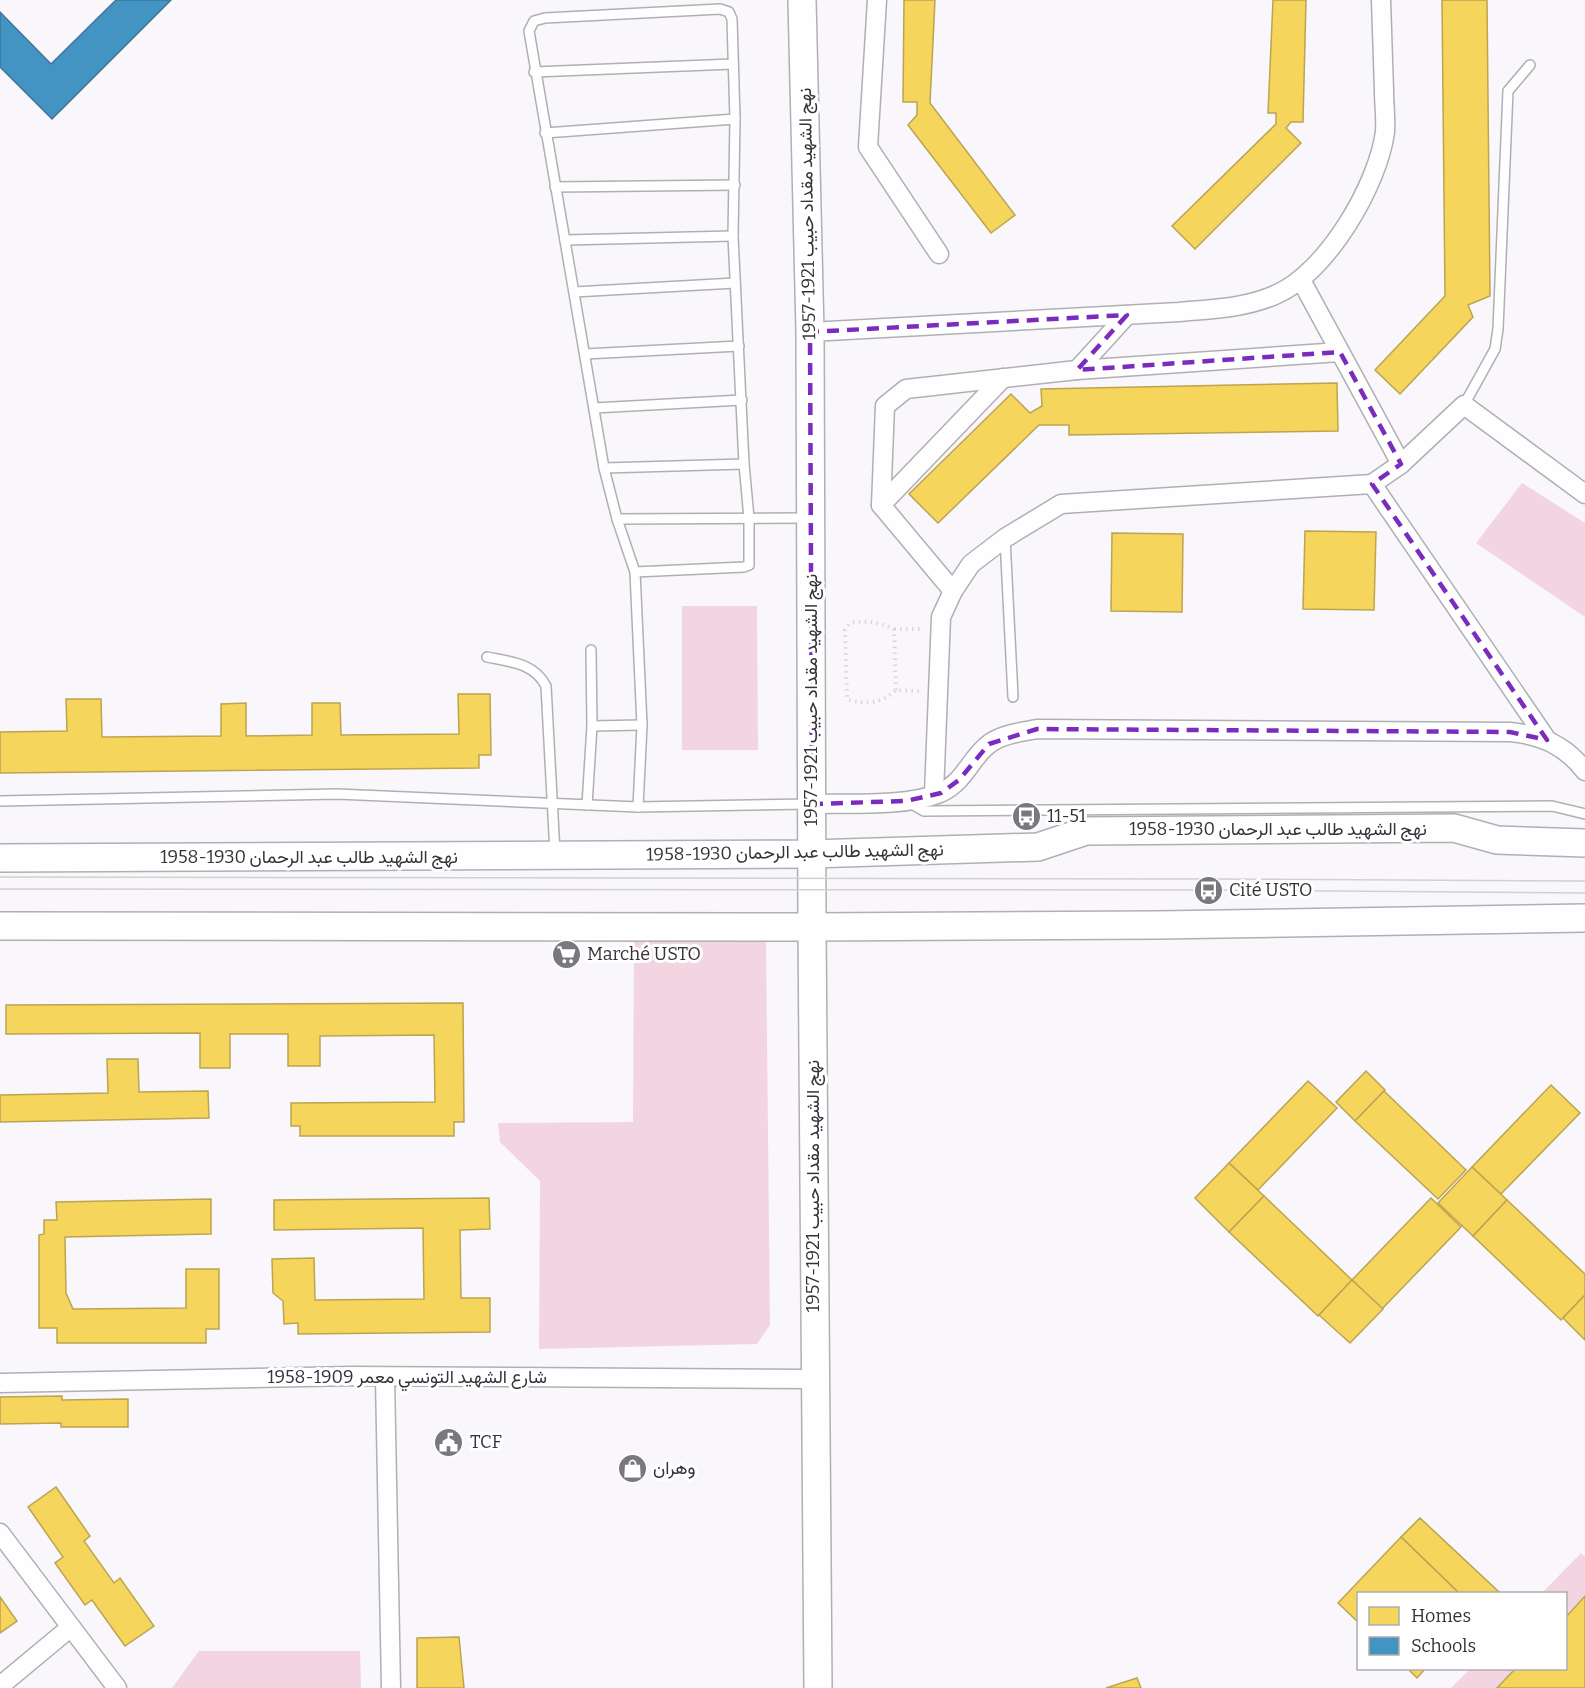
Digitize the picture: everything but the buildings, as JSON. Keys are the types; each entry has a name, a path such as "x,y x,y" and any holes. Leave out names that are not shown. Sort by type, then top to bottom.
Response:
{"main road":[{"name":"نهج الشهيد مقداد حبيب 1921-1957","path":"802,0 810,332 814,1379 818,1688"},
{"name":"نهج الشهيد طالب عبد الرحمان 1930-1958","path":"0,858 811,854 1038,847 1086,831 1454,828 1497,840 1585,843"},
{"path":"0,926 812,927 1146,925 1585,918"}],"street":[{"path":"877,0 868,147 939,254"},
{"path":"810,332 1179,312 1239,305 1277,294 1300,280 1320,263 1349,220 1374,174 1385,131 1381,0"},
{"path":"1300,280 1401,464"},
{"path":"1077,370 1127,315"},
{"path":"953,591 881,505 885,406 906,389 1077,370 1340,352"},
{"path":"881,505 1003,378"},
{"path":"934,794 941,616 970,564 1005,538 1061,504 1372,484 1401,464 1464,405 1585,494"},
{"path":"1372,484 1547,740"},
{"path":"812,804 906,801 941,793 959,780 989,744 1011,734 1037,729 1510,732 1531,734 1556,743 1577,760 1585,771"},
{"name":"شارع الشهيد التونسي معمر 1909-1958","path":"0,1383 342,1376 814,1379"},
{"path":"385,1377 391,1688"},
{"path":"0,1533 117,1688"},
{"path":"0,1686 71,1627"}],"lane":[{"path":"635,572 749,565 749,518 744,464 733,236 735,119 732,20 729,12 720,9 544,18 534,21 529,31 534,72 604,468 617,519 635,572 642,725 638,807"},
{"path":"534,72 734,64"},
{"path":"1464,405 1495,349 1498,328 1508,91 1530,65"},
{"path":"545,133 735,119"},
{"path":"555,186 735,185"},
{"path":"565,240 733,236"},
{"path":"574,292 735,283"},
{"path":"585,354 739,346"},
{"path":"594,408 742,400"},
{"path":"604,468 744,464"},
{"path":"617,519 810,518"},
{"path":"1005,538 1013,697"},
{"path":"587,805 592,726 591,650"},
{"path":"487,657 528,666 541,675 546,686 555,855"},
{"path":"592,726 642,725"},
{"path":"0,801 337,794 638,807 812,804"},
{"path":"906,801 924,811 1552,806 1585,814"}],"path":[{"path":"894,629 896,690 887,698 874,703 860,703 847,699 845,630 850,623 864,620 878,622 894,629 941,629"}],"highlighted area":[{"path":"1127,315 1077,370 1340,352 1401,464 1372,484 1547,740 1510,732 1037,729 989,744 959,780 941,793 906,801 812,804 810,332"}],"shaded area":[{"path":"1522,483 1585,523 1585,617 1476,543"},
{"path":"682,606 757,606 758,750 682,750"},
{"path":"634,940 766,940 770,1325 757,1344 539,1349 540,1181 500,1142 498,1123 633,1122"},
{"path":"1581,1553 1585,1557 1585,1688 1451,1688 1469,1670 1567,1670 1567,1592 1543,1592"},
{"path":"199,1651 360,1651 361,1688 172,1688"}],"tram line":[{"path":"0,877 1585,881"},
{"path":"0,889 1208,890 1585,893"}],"place":[{"name":"11-51","path":"1026,816"},
{"name":"Cité USTO","path":"1208,890"},
{"name":"Marché USTO","path":"566,954"},
{"name":"TCF","path":"449,1442"},
{"name":"وهران","path":"632,1468"}]}
